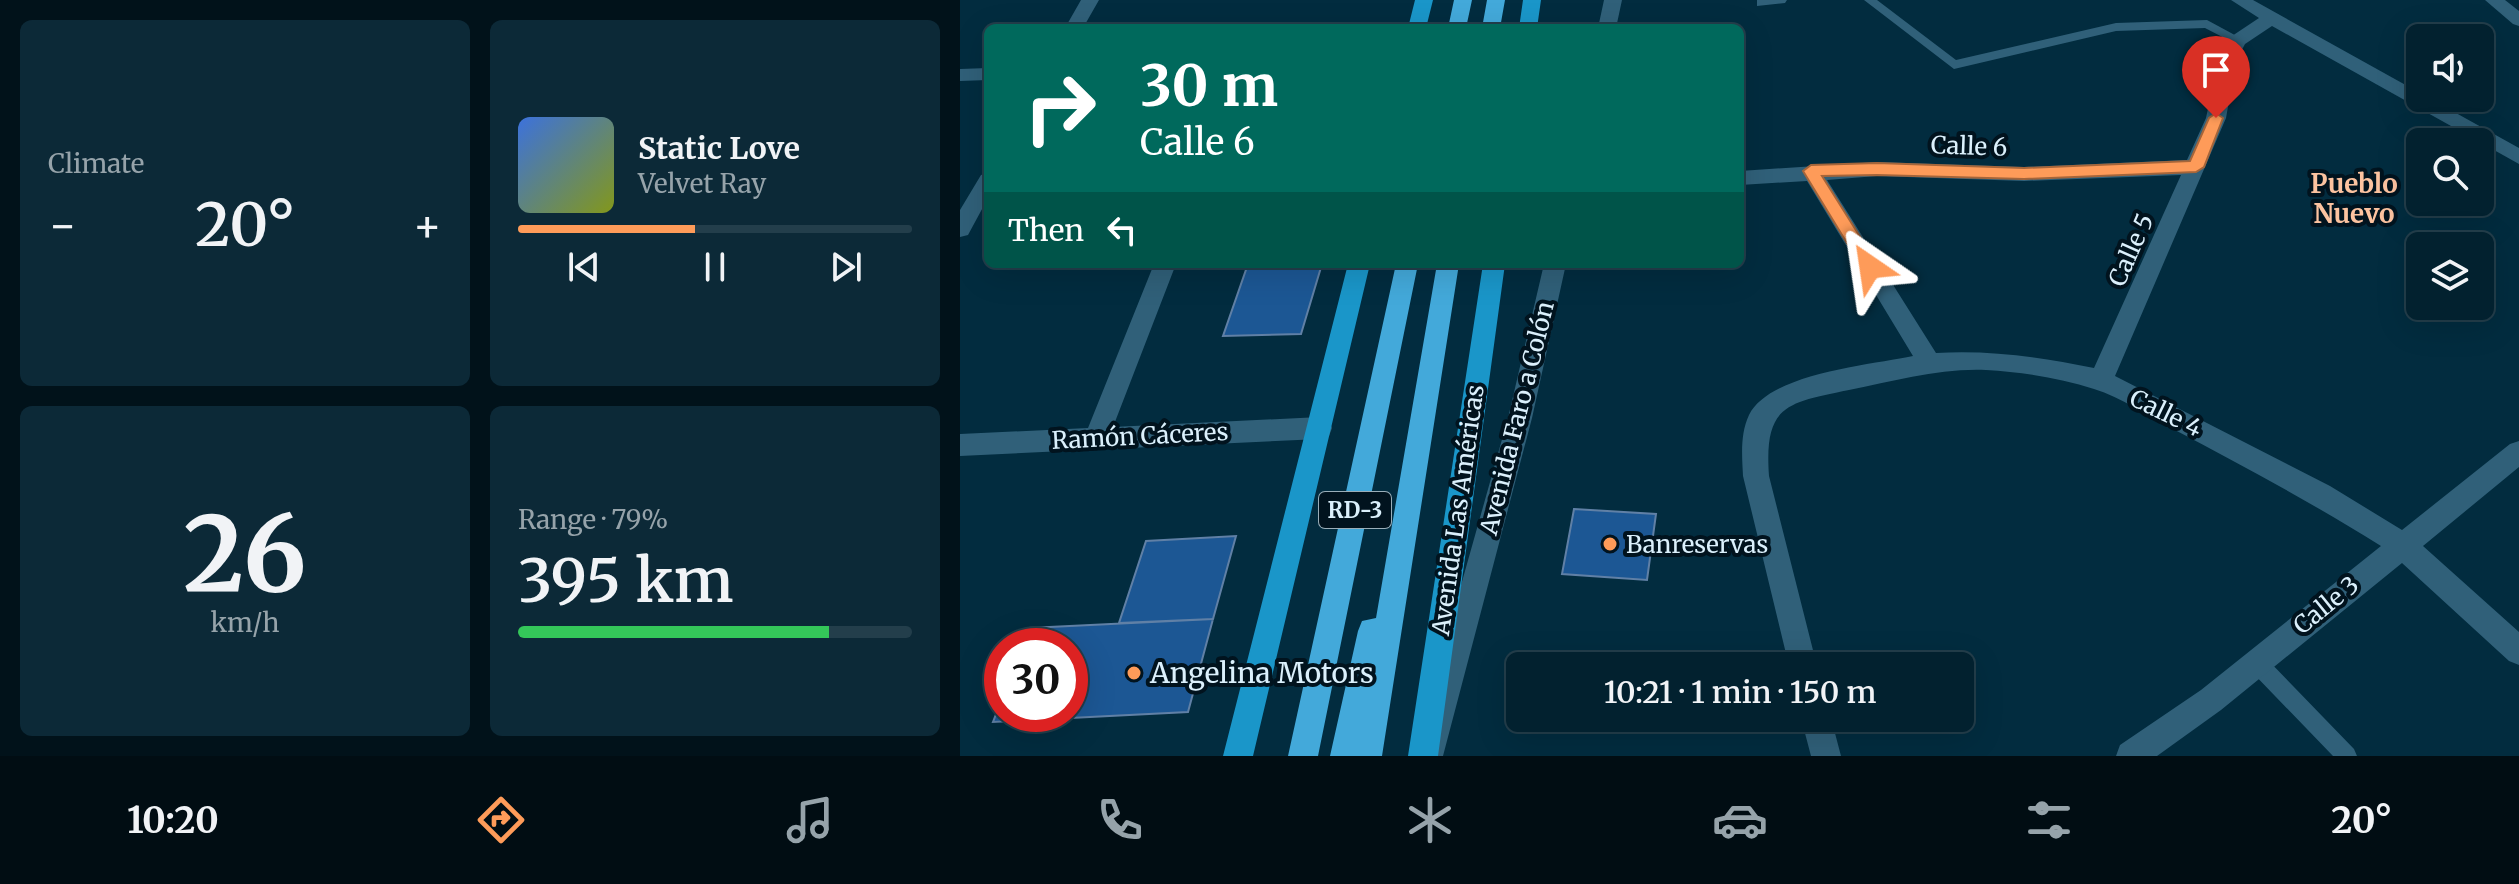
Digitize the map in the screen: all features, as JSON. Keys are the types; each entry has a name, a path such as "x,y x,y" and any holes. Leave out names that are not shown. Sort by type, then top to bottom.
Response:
{"highway":[{"path":"1458,24 1463,0"},
{"path":"1492,24 1496,0"},
{"name":"RD-3","path":"1303,756 1406,268"},
{"name":"RD-3","path":"1345,756 1447,268"},
{"name":"RD-3","path":"1367,756 1431,354"}],"main road":[{"path":"1418,24 1424,0"},
{"path":"1529,24 1532,0"},
{"path":"1238,756 1358,268"},
{"name":"Avenida Las Américas","path":"1425,756 1493,268"}],"street":[{"path":"1076,24 1090,0"},
{"path":"1608,24 1613,0"},
{"path":"2240,0 2519,157"},
{"path":"2494,0 2519,20"},
{"path":"2238,40 2270,19"},
{"name":"Calle 5","path":"2101,380 2216,118 2227,61 2238,40"},
{"path":"960,75 984,74"},
{"name":"Calle 6","path":"1744,178 1877,169 2024,174 2196,167"},
{"path":"1811,171 1930,363"},
{"path":"960,229 984,187"},
{"path":"1096,438 1163,268"},
{"name":"Avenida Faro a Colón","path":"1425,756 1520,418 1554,268"},
{"name":"Calle 4","path":"1800,652 1756,476 1754,446 1760,419 1777,401 1804,389 1930,363 1984,360 2033,365 2101,380 2321,494 2401,544 2519,651"},
{"name":"Ramón Cáceres","path":"960,445 1320,428"},
{"name":"Calle 3","path":"2131,756 2211,700 2519,452"},
{"path":"1820,732 1826,756"}],"lane":[{"path":"1761,3 1781,0"},
{"path":"1870,0 1954,65 2116,27 2207,24 2238,40"},
{"path":"2256,662 2347,756"}],"building":[{"path":"1247,268 1321,268 1301,334 1223,336"},
{"name":"Banreservas","path":"1574,509 1656,514 1647,580 1562,574"},
{"path":"1236,536 1213,619 1119,623 1146,541"},
{"name":"Angelina Motors","path":"1213,619 1188,712 1088,717 1088,628 1029,628"}],"place":[{"name":"Banreservas","path":"1610,544"},
{"name":"Angelina Motors","path":"1134,673"}],"district":[{"name":"Pueblo Nuevo","path":"2354,198"}],"route":[{"path":"1870,267 1811,171 1877,169 2024,174 2196,167 2216,118"}]}
